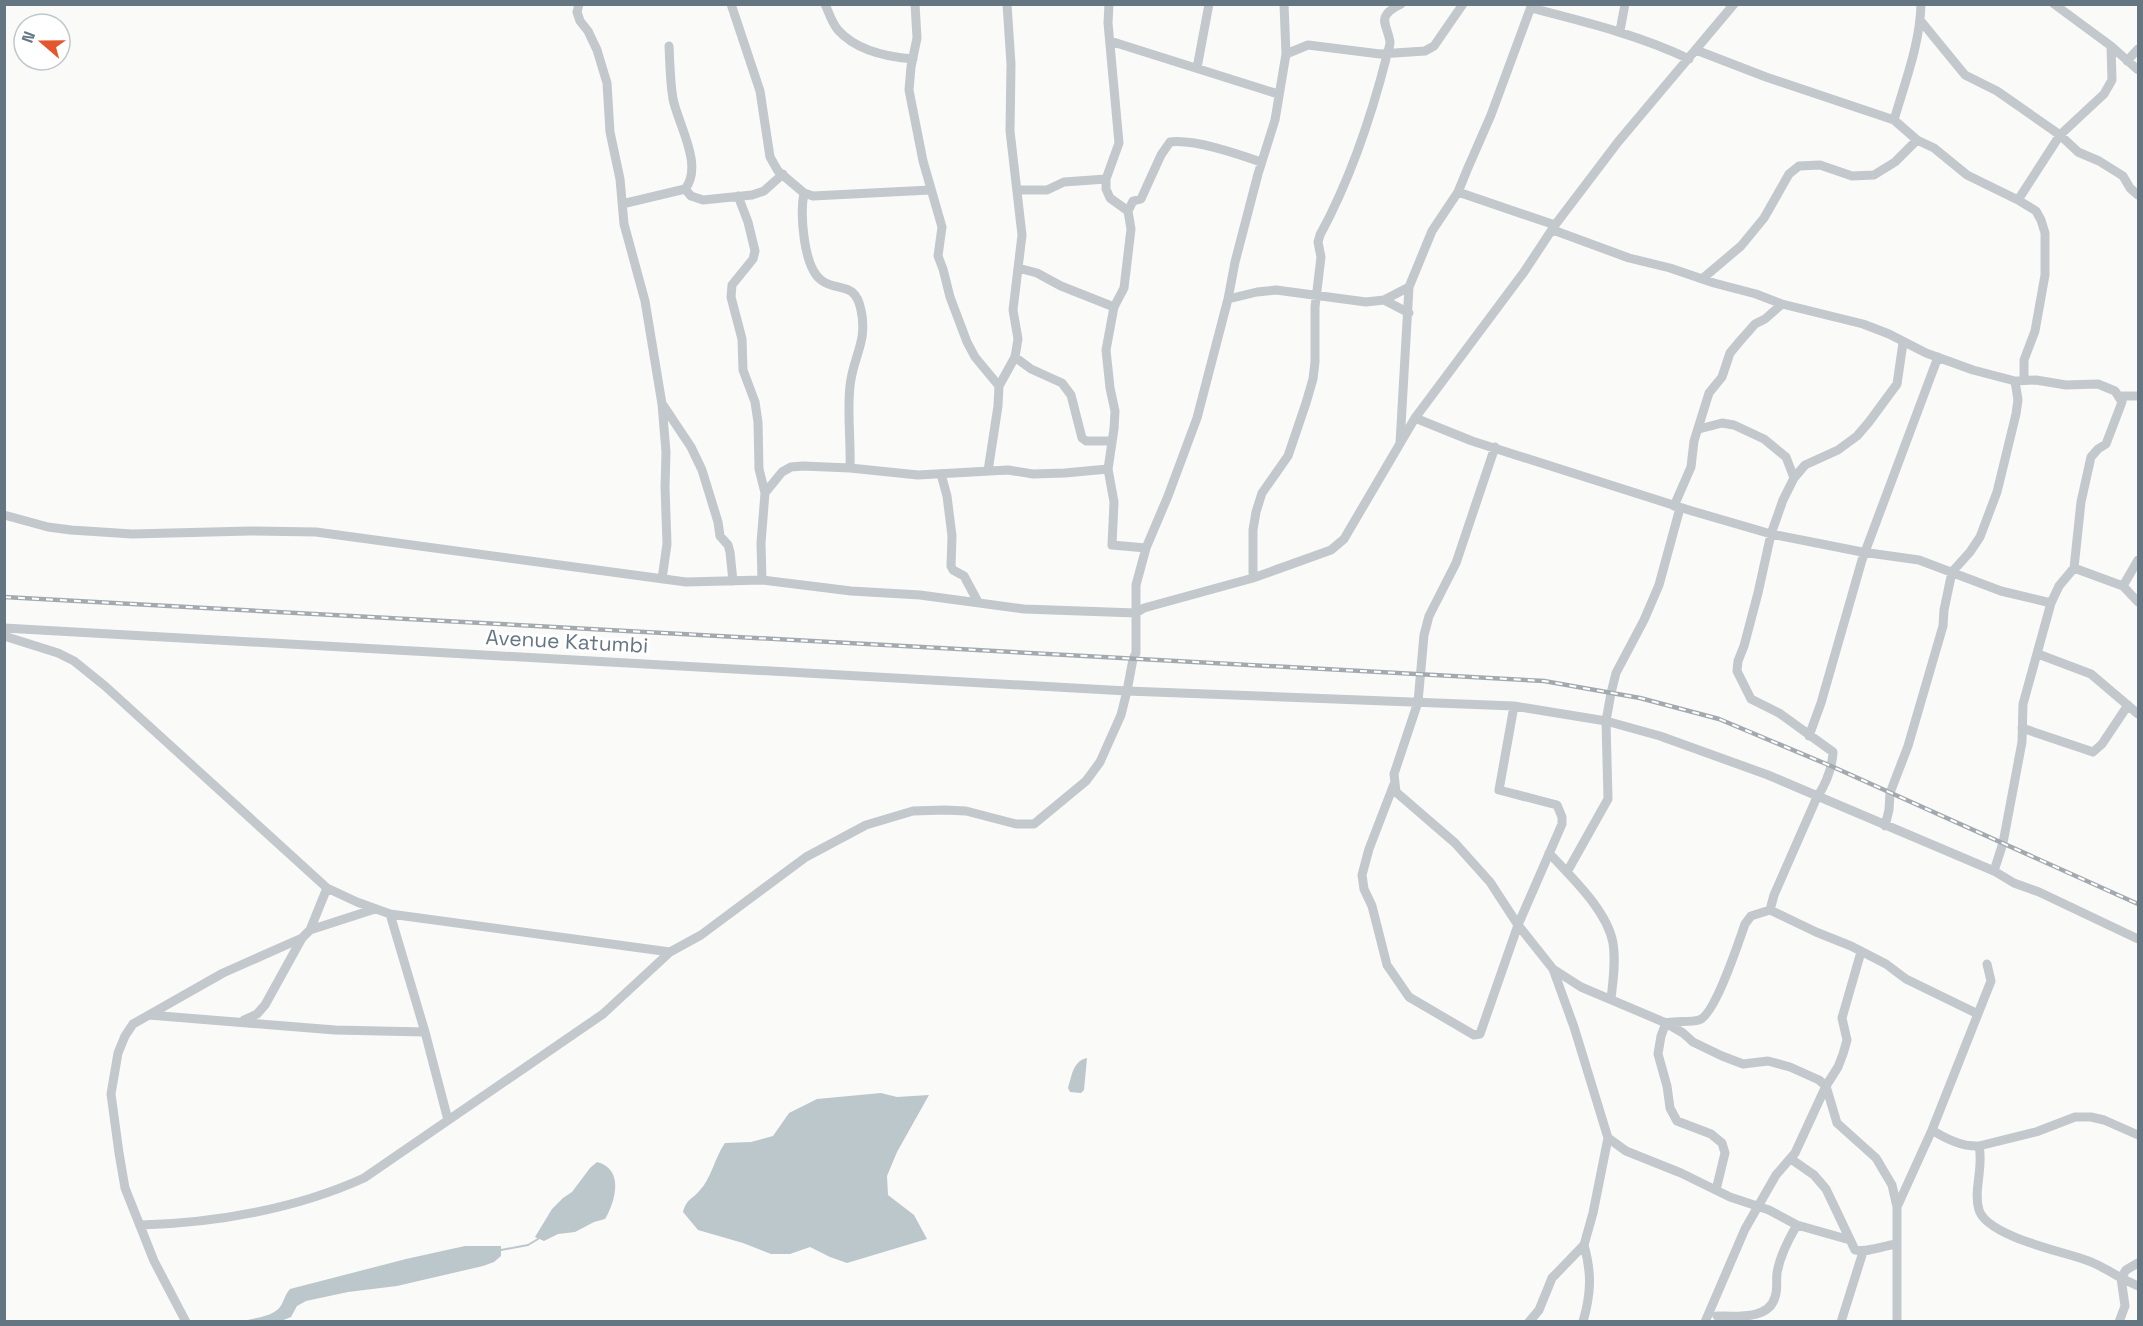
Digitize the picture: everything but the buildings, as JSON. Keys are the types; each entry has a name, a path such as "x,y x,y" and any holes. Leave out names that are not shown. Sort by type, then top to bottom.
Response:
{"street":[{"path":"579,4 577,12 580,21 588,31 597,50 607,83 610,132 620,179 624,224 645,301 662,404 666,452 664,487 667,544 662,579"},
{"path":"731,4 760,91 770,157 778,171 804,193 813,196 930,190"},
{"path":"825,4 836,28 849,40 891,56 912,59"},
{"path":"915,4 916,38 909,90 922,161 942,227 938,256 950,297 975,357 999,386"},
{"path":"988,471 999,406 999,386 1015,357 1018,339 1013,310 1022,222 1010,131 1011,64 1007,4"},
{"path":"1109,4 1119,143 1106,179 1106,189 1110,198 1128,211"},
{"path":"1197,68 1209,4"},
{"path":"141,1224 180,1224 281,1206 332,1192 364,1178 603,1014 670,952 701,935 806,857 866,825 913,811 966,811 1016,824 1034,824 1086,780 1100,762 1121,715 1136,653 1136,585 1146,548 1197,418 1261,162 1275,120 1286,54 1284,4"},
{"path":"1253,578 1253,530 1256,512 1262,493 1288,456 1312,379 1321,257 1318,242 1352,169 1379,85 1390,43 1384,26 1385,19 1390,11 1401,4"},
{"path":"1286,54 1308,45 1345,51 1387,53 1425,51 1434,45 1463,4"},
{"path":"1620,31 1625,4"},
{"path":"4,515 56,528 132,534 316,532 686,582 762,580 851,591 885,592 978,602 1024,609 1136,613 1144,608 1253,578 1331,550 1344,539 1415,418 1554,227 1618,142 1734,4"},
{"path":"1894,120 1915,51 1921,4"},
{"path":"2054,4 2139,70"},
{"path":"1400,445 1409,287 1432,231 1458,192 1491,115 1531,6 1620,31 1689,59"},
{"path":"1920,20 1965,75 1997,91 2060,135 2078,152 2099,161 2122,177 2139,195"},
{"path":"1110,41 1278,94"},
{"path":"622,204 685,189 691,178 693,165 670,80 669,46"},
{"path":"2018,200 2060,135 2104,94 2112,80 2111,46"},
{"path":"1696,50 1894,120 1917,140 1934,148 1967,175 2036,211 2045,233 2045,275 2035,332 2024,360 2016,414 1993,503 1980,537 1952,572 1943,626 1908,746 1890,793 1885,826"},
{"path":"2127,61 2139,50"},
{"path":"1702,279 1742,246 1764,218 1789,174 1798,166 1820,165 1852,176 1874,175 1895,162 1917,140"},
{"path":"1146,548 1112,545 1114,502 1108,469 1114,411 1106,350 1114,307 1125,288 1131,229 1128,211 1133,201 1141,199 1161,155 1170,142 1212,148 1261,162"},
{"path":"685,189 692,196 703,200 738,196 764,191 783,174"},
{"path":"1018,190 1047,190 1064,182 1106,179"},
{"path":"1458,192 1554,227 1596,247 1756,294 1782,304 1846,319 1889,334 1903,343 1973,370 2020,380 2067,385 2098,384 2109,387 2119,396 2122,402 2106,444 2091,457 2081,502 2074,568 2059,586 2051,603 2023,704 2022,742 2002,843 1994,871"},
{"path":"804,193 802,216 811,265 816,276 824,282 838,285 854,293 859,300 864,326 864,336 850,386 850,468"},
{"path":"738,196 748,222 755,251 747,268 734,281 730,297 742,339 743,370 755,402 758,422 759,469 765,493 761,543 762,580"},
{"path":"1018,268 1037,273 1061,286 1114,307"},
{"path":"1228,299 1276,290 1366,302 1384,300 1409,287"},
{"path":"1384,300 1409,313"},
{"path":"1567,872 1608,799 1606,721 1616,674 1659,585 1677,507 1691,467 1694,441 1709,393 1722,377 1730,353 1755,324 1765,319 1782,304"},
{"path":"1770,910 1774,895 1823,787 1831,766 1833,752 1779,713 1751,699 1737,671 1738,661 1753,614 1771,534 1783,500 1794,478 1805,465 1838,450 1857,436 1869,422 1897,384 1903,343"},
{"path":"1015,357 1031,369 1062,383 1071,395 1082,438 1086,441 1112,441"},
{"path":"1809,736 1821,703 1865,552 1938,357"},
{"path":"2119,396 2139,396"},
{"path":"662,404 692,447 702,470 720,536 728,544 734,581"},
{"path":"1415,418 1472,441 1677,507 1771,534 1919,560 2001,591 2051,603"},
{"path":"1699,429 1722,423 1734,425 1764,439 1786,457 1794,478"},
{"path":"1495,447 1455,563 1429,616 1423,645 1418,702 1394,774 1394,784 1396,792 1455,843 1490,882 1518,925 1553,969 1574,1027 1608,1138 1584,1245 1552,1278 1539,1310 1529,1322"},
{"path":"765,493 782,472 791,467 850,468 918,476 1008,470 1033,474 1108,469"},
{"path":"941,474 947,496 952,536 951,566 953,570 964,576 978,602"},
{"path":"2123,586 2139,560"},
{"path":"2074,568 2123,586 2139,602"},
{"name":"Avenue Katumbi","path":"4,628 1127,691 1514,706 1606,721 1691,747 1768,775 1994,871 2014,883 2039,892 2139,939"},
{"path":"4,636 58,653 74,661 97,679 327,888 390,914 670,952"},
{"path":"2038,654 2091,674 2139,714"},
{"path":"2022,728 2093,752 2097,751 2128,705"},
{"path":"1394,784 1369,849 1362,875 1364,889 1372,906 1387,965 1409,997 1474,1035 1480,1034 1518,925 1562,824 1557,804 1499,790 1514,706"},
{"path":"1549,853 1596,908 1609,931 1614,955 1611,999"},
{"path":"242,1021 257,1014 265,1005 302,938 310,930 327,888"},
{"path":"310,930 375,909"},
{"path":"1666,1023 1676,1020 1699,1020 1705,1015 1725,979 1745,924 1751,916 1770,910 1851,946 1886,964 1906,979 1978,1014"},
{"path":"390,914 448,1120"},
{"path":"186,1322 154,1261 125,1188 111,1094 118,1053 124,1036 133,1024 223,973 302,938"},
{"path":"1716,1315 1745,1229 1776,1175 1791,1159 1844,1054 1847,1040 1842,1018 1861,952"},
{"path":"1897,1208 1932,1130 1991,981 1986,964"},
{"path":"1553,969 1581,987 1666,1023 1693,1042 1743,1064 1768,1061 1790,1067 1819,1080 1826,1086 1834,1119 1867,1149 1885,1171 1892,1185 1897,1208 1897,1322"},
{"path":"149,1015 335,1030 425,1032"},
{"path":"1666,1023 1658,1054 1667,1086 1670,1108 1677,1121 1711,1134 1722,1143 1725,1153 1716,1190"},
{"path":"1932,1130 1952,1141 1970,1147 2036,1132 2075,1118 2091,1117 2139,1135"},
{"path":"1608,1138 1626,1151 1797,1225 1850,1240"},
{"path":"1979,1146 1981,1164 1978,1203 1980,1213 1988,1224 2003,1233 2083,1259 2139,1286"},
{"path":"1791,1159 1814,1175 1826,1189 1850,1240 1859,1251 1860,1264 1841,1322"},
{"path":"1705,1322 1716,1315 1746,1316 1768,1309 1775,1300 1777,1274 1786,1243 1797,1225"},
{"path":"1859,1251 1896,1244"},
{"path":"1583,1322 1591,1273 1584,1245"},
{"path":"2120,1322 2125,1306 2121,1278 2126,1270 2139,1263"}],"shaded area":[{"path":"1087,1058 1084,1090 1081,1093 1070,1092 1068,1088 1074,1069 1079,1062"},
{"path":"881,1093 897,1097 929,1095 897,1152 887,1176 888,1195 914,1215 927,1239 847,1263 810,1247 790,1254 771,1254 698,1230 683,1212 688,1202 704,1185 725,1143 751,1142 773,1136 789,1113 817,1099"},
{"path":"597,1162 611,1171 614,1179 612,1204 605,1219 575,1232 558,1234 544,1241 535,1237 552,1209 572,1192"},
{"path":"465,1246 501,1246 501,1256 494,1262 483,1266 397,1286 348,1292 306,1301 297,1306 291,1317 281,1321 242,1321 263,1317 277,1310 290,1289"}],"waterway":[{"path":"501,1250 528,1245 538,1239"}],"railway":[{"path":"4,597 1544,681 1640,698 1719,719 1831,766 2138,904"}]}
